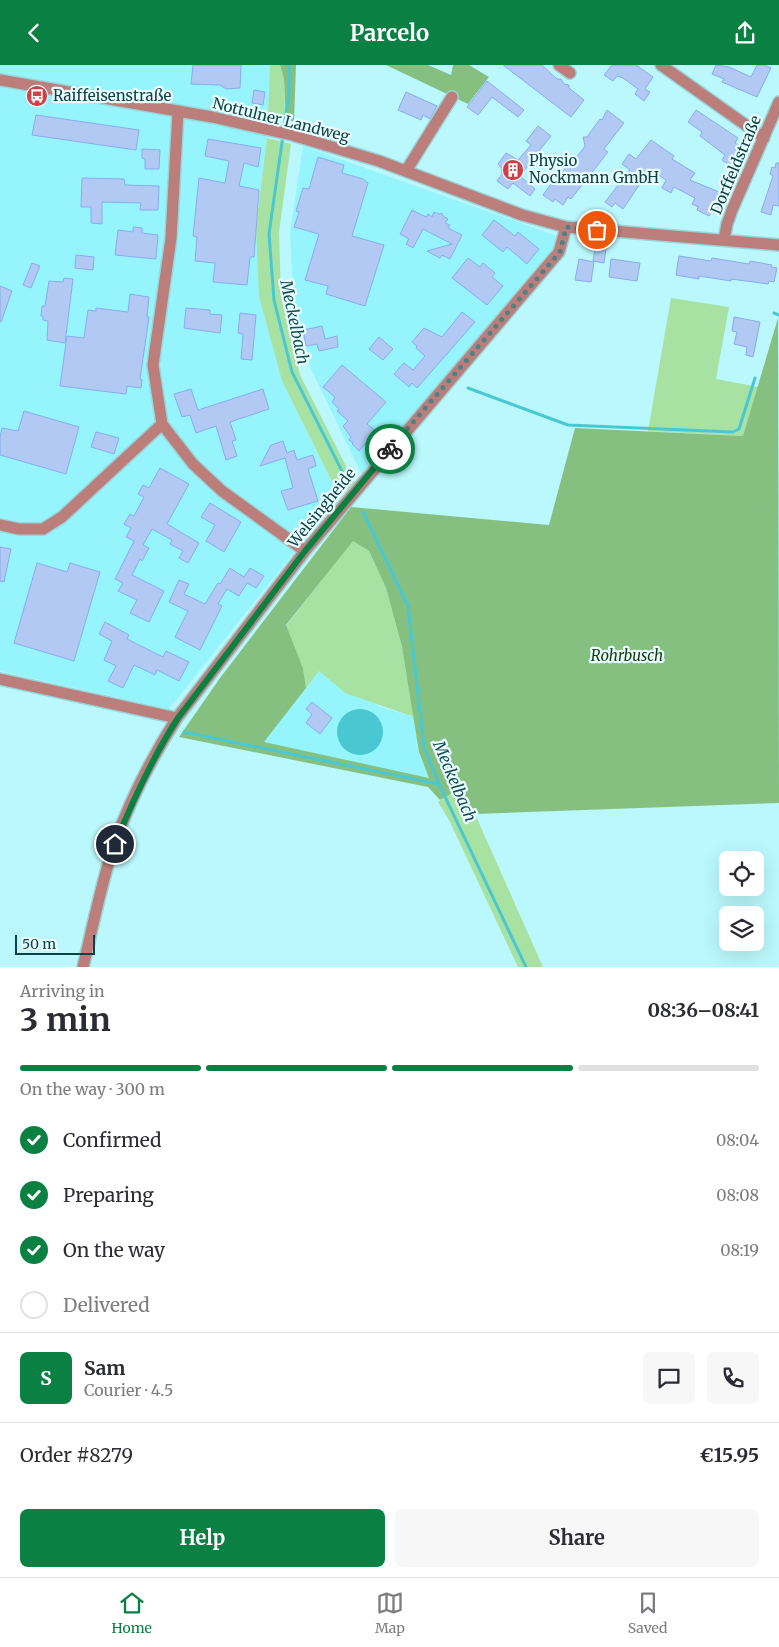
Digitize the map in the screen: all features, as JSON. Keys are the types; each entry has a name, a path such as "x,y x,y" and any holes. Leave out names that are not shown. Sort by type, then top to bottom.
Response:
{"street":[{"path":"559,65 570,73"},
{"path":"661,65 764,138"},
{"name":"Nottulner Landweg","path":"0,80 274,130 406,171 522,215 566,227 779,245"},
{"path":"406,171 452,97"},
{"name":"Dorffeldstraße","path":"724,239 727,224 779,103"},
{"path":"178,112 171,238 153,365 162,424 193,464 222,491 305,551"},
{"name":"Welsingheide","path":"83,967 99,898 115,844 144,775 178,718 305,551 560,252 566,227"},
{"path":"0,525 19,529 43,529 62,517 162,424"},
{"path":"0,679 178,718"}],"shaded area":[{"path":"0,65 270,65 271,67 267,138 256,227 282,381 339,496 169,709 0,671"},
{"path":"303,146 566,239 362,475 311,369 293,296 290,233"},
{"path":"319,670 381,707 414,717 419,752 430,779 263,743"},
{"path":"360,709 373,713 379,719 383,732 379,745 373,751 360,755 347,751 341,745 337,732 341,719 347,713"}],"green space":[{"path":"270,65 280,65 284,79 286,121 268,116"},
{"path":"280,65 296,65 294,121 286,121 284,79"},
{"path":"386,65 428,65 451,75 453,65 469,65 489,77 468,104"},
{"path":"267,138 291,144 279,232 281,296 300,375 355,484 339,496 282,381 259,296 256,227"},
{"path":"671,298 729,307 716,379 758,387 743,436 648,431"},
{"name":"Rohrbusch","path":"778,318 779,803 475,814 452,793 440,800 428,787 179,737 220,678 351,507 549,525 575,428 743,436","holes":["353,541 369,551 386,588 402,647 419,752 429,778 264,742 306,688 303,668 286,625"]},
{"path":"353,540 369,551 386,588 402,647 414,717 345,693 319,671 306,688 303,668 286,626"},
{"path":"451,793 475,814 543,967 518,967 449,820 438,802"}],"building":[{"path":"193,65 241,65 240,88 226,89 220,85 191,84"},
{"path":"503,65 542,65 557,79 561,79 564,84 569,85 569,88 584,100 571,117"},
{"path":"612,65 636,65 653,77 645,89 650,92 644,101 635,94 638,89 623,78 617,76 613,81 604,75"},
{"path":"716,65 729,67 751,77 757,65 765,65 771,68 757,97 722,82 724,79 712,74"},
{"path":"487,81 524,110 518,117 492,97 478,115 467,107"},
{"path":"254,90 265,92 263,105 252,103"},
{"path":"406,92 437,106 430,119 423,115 421,120 398,110"},
{"path":"607,110 624,123 604,149 608,152 571,199 568,197 563,205 555,199 553,202 543,195 551,184 554,186 572,157 575,159 583,149 585,146 583,137 587,137 600,119 602,120"},
{"path":"696,110 738,138 735,143 744,149 732,167 722,160 725,155 700,136 702,132 688,122"},
{"path":"36,115 139,130 136,150 32,135"},
{"path":"538,126 551,136 535,156 540,160 536,167 530,163 520,176 535,189 530,196 513,183 508,189 497,181 502,174 501,167 498,164 506,153 518,160 531,145 526,141"},
{"path":"208,139 261,148 258,167 244,163 239,186 259,190 254,257 250,257 247,285 213,282 215,263 195,261 197,237 193,236 199,178 225,183 229,161 205,156"},
{"path":"651,140 674,156 672,159 695,173 690,180 724,194 716,214 711,212 709,216 697,210 698,207 692,204 695,198 674,187 671,193 662,188 666,180 650,169 623,209 615,203 612,207 605,202 630,170 622,164 629,154 636,159"},
{"path":"142,149 160,150 159,169 145,169"},
{"path":"318,157 344,165 342,173 363,179 368,183 352,236 384,245 365,306 326,294 328,286 305,280 319,234 294,227 299,212 296,211 303,188 309,189"},
{"path":"776,163 779,163 779,206 773,205 771,215 761,212 773,176 770,174 772,167 775,168"},
{"path":"82,178 124,179 125,185 159,186 158,210 140,210 141,203 102,202 102,224 91,223 91,207 81,207"},
{"path":"412,210 426,217 428,214 432,217 434,212 442,213 448,219 445,223 450,225 448,228 462,235 450,259 442,255 440,258 427,251 452,244 423,229 413,248 406,244 409,239 400,234"},
{"path":"494,220 515,236 518,232 539,249 527,264 507,247 503,252 482,235"},
{"path":"133,227 142,228 142,233 158,235 156,259 115,255 118,230 133,232"},
{"path":"596,241 607,242 604,263 593,261"},
{"path":"76,255 94,257 93,270 75,268"},
{"path":"679,256 711,261 712,258 749,264 750,261 772,265 771,267 777,268 774,282 769,281 768,284 699,276 699,279 676,275"},
{"path":"468,258 480,267 483,263 495,273 492,277 503,286 487,305 452,278"},
{"path":"579,259 594,262 591,282 575,280"},
{"path":"611,259 640,263 637,281 609,277"},
{"path":"32,263 40,266 31,288 23,285"},
{"path":"64,278 73,279 65,343 47,340 48,321 43,320 43,316 41,316 42,306 45,306 49,281 63,282"},
{"path":"0,286 12,291 1,322 0,322"},
{"path":"130,294 149,297 147,317 149,317 140,379 142,380 141,388 127,386 126,394 60,386 67,336 84,338 88,310 96,311 96,308 128,312"},
{"path":"186,308 210,310 210,314 222,315 220,333 184,328"},
{"path":"462,312 475,322 417,388 412,383 409,387 394,374 404,363 413,370 425,356 412,342 424,328 442,337"},
{"path":"240,313 256,315 252,360 241,359 243,334 238,333"},
{"path":"734,317 760,322 753,357 746,355 747,347 734,344 737,332 732,331"},
{"path":"322,326 325,339 337,336 338,347 319,351 317,344 306,346 303,330"},
{"path":"379,337 393,349 383,360 369,349"},
{"path":"342,365 386,402 367,424 376,431 359,451 349,440 351,437 343,426 348,421 337,411 339,409 332,402 335,397 323,387"},
{"path":"191,389 198,410 263,389 269,409 230,422 236,440 232,441 237,456 226,460 216,426 196,433 190,415 182,417 174,394"},
{"path":"24,411 79,427 66,474 0,455 2,428 18,431"},
{"path":"96,432 119,438 114,454 91,447"},
{"path":"283,441 287,453 294,450 297,460 313,455 316,466 308,469 318,501 288,510 281,491 293,488 285,458 260,466 271,445"},
{"path":"160,468 189,484 167,524 199,543 188,563 179,558 183,551 170,544 172,540 152,529 143,545 149,548 142,561 140,559 132,575 164,591 149,622 130,613 137,600 118,591 123,583 115,579 134,541 126,537 131,528 124,524 130,514 134,516 144,497 138,494 143,485 149,488"},
{"path":"210,503 241,522 224,552 206,541 215,525 201,517"},
{"path":"0,547 11,549 4,582 0,581"},
{"path":"37,563 67,572 70,563 100,572 74,661 14,643"},
{"path":"230,568 244,577 250,568 264,576 256,588 247,583 239,596 227,589 218,604 222,606 200,650 175,637 188,611 169,602 179,580 189,584 184,594 205,604"},
{"path":"105,622 129,635 127,639 163,657 166,651 189,662 179,681 157,670 155,675 134,665 123,688 108,681 116,666 104,660 112,641 99,634"},
{"path":"312,702 332,718 320,734 306,723 312,714 306,709"}],"waterway":[{"name":"Meckelbach","path":"289,65 289,93 269,234 274,300 292,372 348,483"},
{"path":"774,313 779,315"},
{"path":"468,388 568,425 733,432 739,429 755,378"},
{"name":"Meckelbach","path":"363,512 408,606 424,747 439,784 526,967"},
{"path":"184,732 438,784"}],"way so far":[{"path":"390,449 560,252 566,227 597,230"}],"place":[{"name":"Raiffeisenstraße","path":"37,96"},
{"name":"Physio Nockmann GmbH","path":"513,170"}],"route":[{"path":"115,844 144,775 178,718 305,551 390,449"}]}
